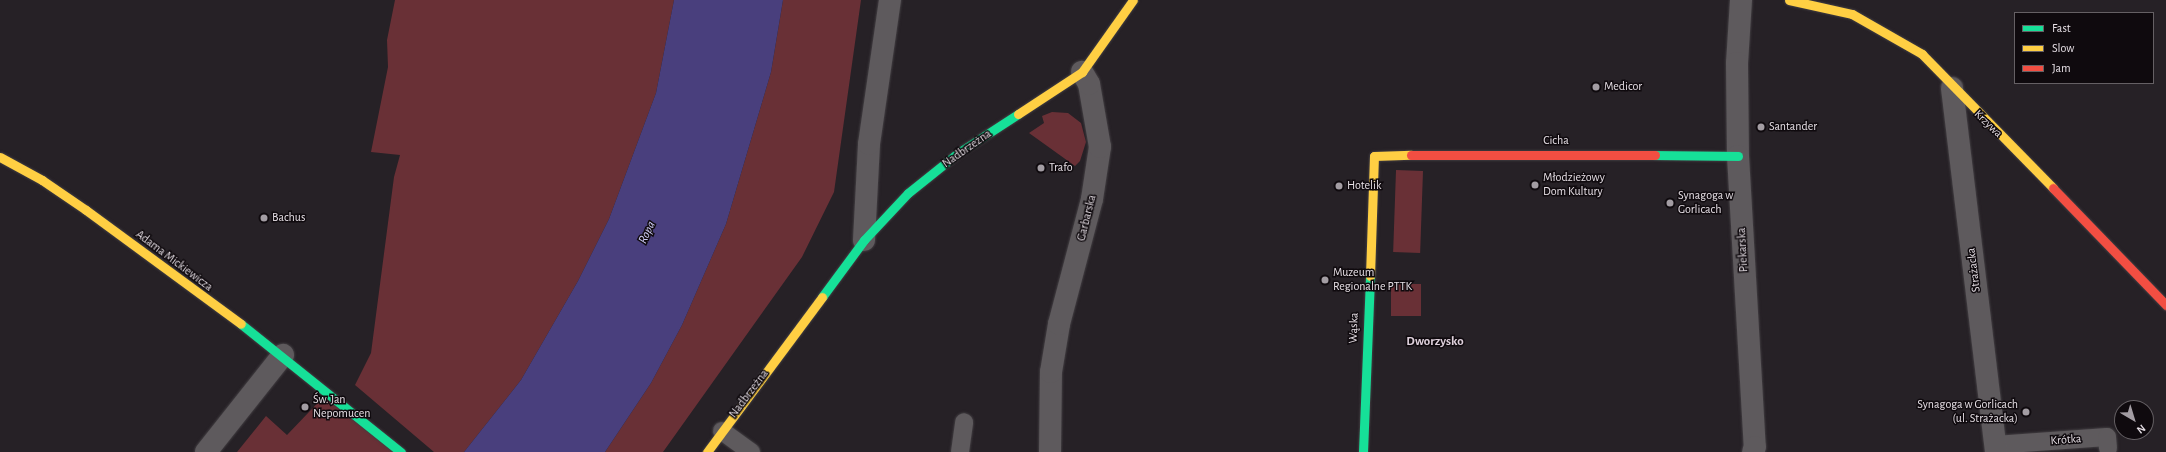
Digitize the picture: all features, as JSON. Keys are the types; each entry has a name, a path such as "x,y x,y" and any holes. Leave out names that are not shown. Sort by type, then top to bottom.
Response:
{"street":[{"path":"864,240 869,144 890,0"},
{"path":"1082,72 1133,0"},
{"name":"Piekarska","path":"1741,0 1737,63 1738,156 1755,447 1753,452"},
{"name":"Krzywa","path":"1789,0 1852,14 1922,54 1952,88 2163,299"},
{"name":"Nadbrzeżna","path":"706,452 864,240 908,193 958,153 1082,72"},
{"name":"Garbarska","path":"1050,452 1051,372 1059,324 1092,199 1100,147 1089,84 1082,72"},
{"name":"Strażacka","path":"1952,88 1996,449"},
{"name":"Cicha","path":"1374,156 1545,153 1738,156"},
{"name":"Wąska","path":"1363,452 1374,156"},
{"name":"Adama Mickiewicza","path":"0,157 37,177 86,210 330,390 401,452"},
{"path":"206,452 283,355"}],"lane":[{"path":"960,452 964,422"},
{"path":"722,431 751,452"},
{"name":"Krótka","path":"1996,449 2107,437 2108,448"}],"shaded area":[{"path":"395,0 674,0 656,93 609,219 578,281 521,380 464,452 434,452 355,385 371,353 394,177 400,155 371,152 388,67 387,40"},
{"path":"783,0 861,0 834,192 802,257 663,452 605,452 651,383 682,325 726,224 771,72"},
{"path":"1052,112 1068,113 1081,123 1086,142 1080,161 1075,166 1029,133 1044,123 1042,116"},
{"path":"1396,170 1423,171 1420,253 1393,252"},
{"path":"1391,284 1421,284 1421,316 1391,316"},
{"path":"330,390 401,452 237,452 266,416 287,435"}],"water":[{"name":"Ropa","path":"674,0 783,0 771,72 726,224 682,325 651,383 605,452 464,452 521,380 578,281 609,219 656,93"}],"traffic: fast":[{"path":"822,297 864,240 908,193 958,153 1018,114"},
{"path":"1655,155 1738,156"},
{"path":"1363,452 1370,276"},
{"path":"241,324 401,452"}],"traffic: slow":[{"path":"1018,114 1082,72 1133,0"},
{"path":"1789,0 1852,14 1922,54 2053,188"},
{"path":"1370,276 1374,156 1411,155"},
{"path":"0,157 42,180 86,210 241,324"},
{"path":"707,452 822,297"}],"traffic: jam":[{"path":"1411,155 1655,155"},
{"path":"2053,188 2166,305"}],"place":[{"name":"Medicor","path":"1596,87"},
{"name":"Santander","path":"1761,127"},
{"name":"Trafo","path":"1041,168"},
{"name":"Młodzieżowy Dom Kultury","path":"1535,185"},
{"name":"Hotelik","path":"1339,186"},
{"name":"Synagoga w Gorlicach","path":"1670,203"},
{"name":"Bachus","path":"264,218"},
{"name":"Muzeum Regionalne PTTK","path":"1325,280"},
{"name":"Św. Jan Nepomucen","path":"305,407"},
{"name":"Synagoga w Gorlicach (ul. Strażacka)","path":"2026,412"}],"district":[{"name":"Dworzysko","path":"1435,342"}]}
